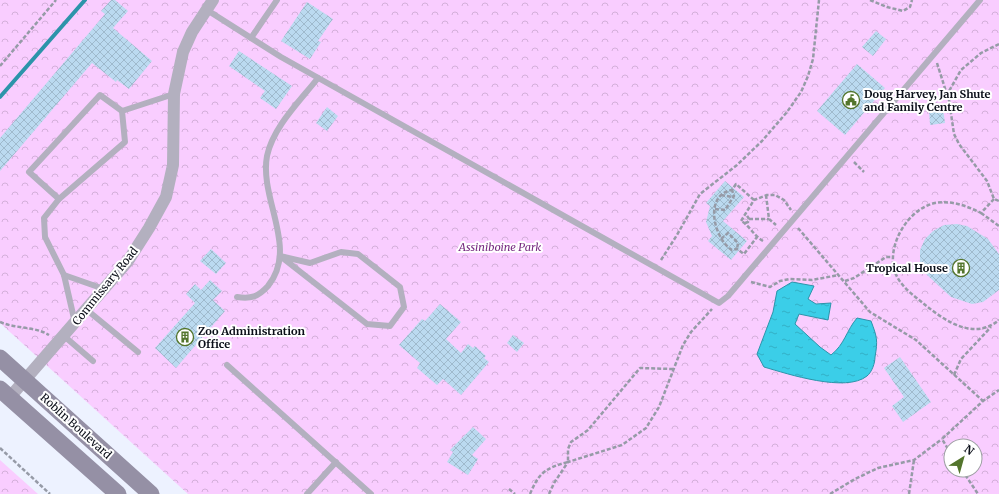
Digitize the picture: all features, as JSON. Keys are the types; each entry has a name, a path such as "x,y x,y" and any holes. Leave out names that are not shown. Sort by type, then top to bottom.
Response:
{"main road":[{"name":"Roblin Boulevard","path":"0,358 151,494"},
{"name":"Roblin Boulevard","path":"5,393 118,494"}],"street":[{"name":"Commissary Road","path":"5,393 24,380 105,289 140,244 166,197 173,165 174,94 187,42 210,5"}],"lane":[{"path":"251,38 277,0"},
{"path":"210,5 251,38 318,78 527,197 656,266 719,303 728,296 772,245 980,0"},
{"path":"237,297 252,299 259,295 274,279 278,269 280,244 266,180 267,156 270,146 282,125 318,78"},
{"path":"122,110 174,94"},
{"path":"59,199 29,172 100,95 122,110"},
{"path":"75,323 64,275 52,253 43,228 44,218 59,199 125,142 122,110"},
{"path":"341,252 358,254 400,287 404,307 390,326 367,324 280,256 310,263 341,252"},
{"path":"64,275 85,284 105,289"},
{"path":"87,310 138,352"},
{"path":"61,339 93,361"},
{"path":"227,365 371,494"},
{"path":"307,494 336,462"}],"path":[{"path":"0,66 56,0"},
{"path":"656,266 677,235 700,194 737,165 762,141 787,112 801,92 813,59 819,0"},
{"path":"870,0 887,8 903,11 910,7 912,0"},
{"path":"999,44 981,53 962,70 949,91 949,105 954,134 959,144 987,181 994,198 999,201"},
{"path":"935,53 949,100"},
{"path":"888,108 915,108 949,105"},
{"path":"848,156 864,172"},
{"path":"754,200 736,184 732,190 726,191 721,195 715,208 714,224 725,246 732,250 738,249 744,254 757,238"},
{"path":"715,208 724,210 734,196 732,190"},
{"path":"721,195 733,197"},
{"path":"766,195 769,219"},
{"path":"772,245 757,238 748,229 745,223 741,221 754,200 766,195 775,195 784,200 794,219 870,312 916,340 983,401"},
{"path":"982,213 994,198"},
{"path":"991,327 978,330 952,324 941,318 907,290 896,273 892,257 900,233 905,224 919,211 935,203 950,203 968,206 982,213 999,226"},
{"path":"746,214 749,219"},
{"path":"745,223 748,222 749,219 769,219 784,231"},
{"path":"721,239 728,233 738,243 738,249"},
{"path":"845,281 854,278 886,257 892,257"},
{"path":"743,278 756,284 770,287 780,281 790,279 812,280 840,275"},
{"path":"530,494 543,472 551,466 622,445 646,428 659,408 673,370 691,332 719,303"},
{"path":"954,375 961,359 999,320"},
{"path":"0,322 13,326 35,329 61,339"},
{"path":"549,494 554,483 568,462 568,449 571,442 588,430 640,368 673,370"},
{"path":"830,494 855,479 878,468 914,460 942,439 983,401 999,390"},
{"path":"0,448 50,494"},
{"path":"909,494 914,460"},
{"path":"967,478 978,494"},
{"path":"509,489 515,494"}],"green space":[{"name":"Assiniboine Park","path":"0,0 999,0 999,494 188,494 0,323"},
{"path":"0,460 38,494 0,494"}],"water":[{"path":"792,282 814,286 808,299 816,304 831,303 828,320 799,314 795,324 831,355 836,351 857,318 871,321 877,342 874,365 867,376 858,381 845,383 832,382 802,377 764,367 757,354 773,312 777,291"}],"building":[{"path":"111,0 115,0 128,11 113,28 152,61 129,89 117,80 116,82 92,63 0,171 0,138 105,14 101,11"},
{"path":"307,2 333,19 318,41 321,42 310,59 281,41"},
{"path":"876,31 886,39 873,56 862,47"},
{"path":"239,51 292,86 276,109 260,98 265,91 229,66"},
{"name":"Doug Harvey, Jan Shute and Family Centre","path":"857,64 885,88 845,135 817,111"},
{"path":"327,107 338,116 327,131 316,123"},
{"path":"943,109 945,123 930,125 929,110"},
{"path":"725,181 744,197 723,221 747,241 731,260 708,241 712,236 706,222 710,206 706,203"},
{"name":"Tropical House","path":"957,224 967,226 988,239 999,254 999,290 983,302 972,304 951,297 926,274 920,262 920,250 925,239 933,231 944,225"},
{"path":"211,249 226,263 216,274 200,261"},
{"name":"Zoo Administration Office","path":"210,280 222,291 213,300 225,311 176,368 155,348 195,303 186,294 195,284 201,290"},
{"path":"440,304 461,322 446,339 461,353 468,344 473,348 475,346 486,356 484,358 489,362 461,395 443,379 437,385 417,368 420,363 399,345 422,319 425,321"},
{"path":"513,335 524,343 517,352 507,343"},
{"path":"900,357 931,402 903,422 892,406 904,397 884,368"},
{"path":"473,427 486,439 472,455 478,459 468,475 447,462 453,452 450,450"}],"waterway":[{"path":"0,97 85,0"}],"place":[{"name":"Doug Harvey, Jan Shute and Family Centre","path":"851,100"},
{"name":"Tropical House","path":"961,268"},
{"name":"Zoo Administration Office","path":"185,337"}]}
